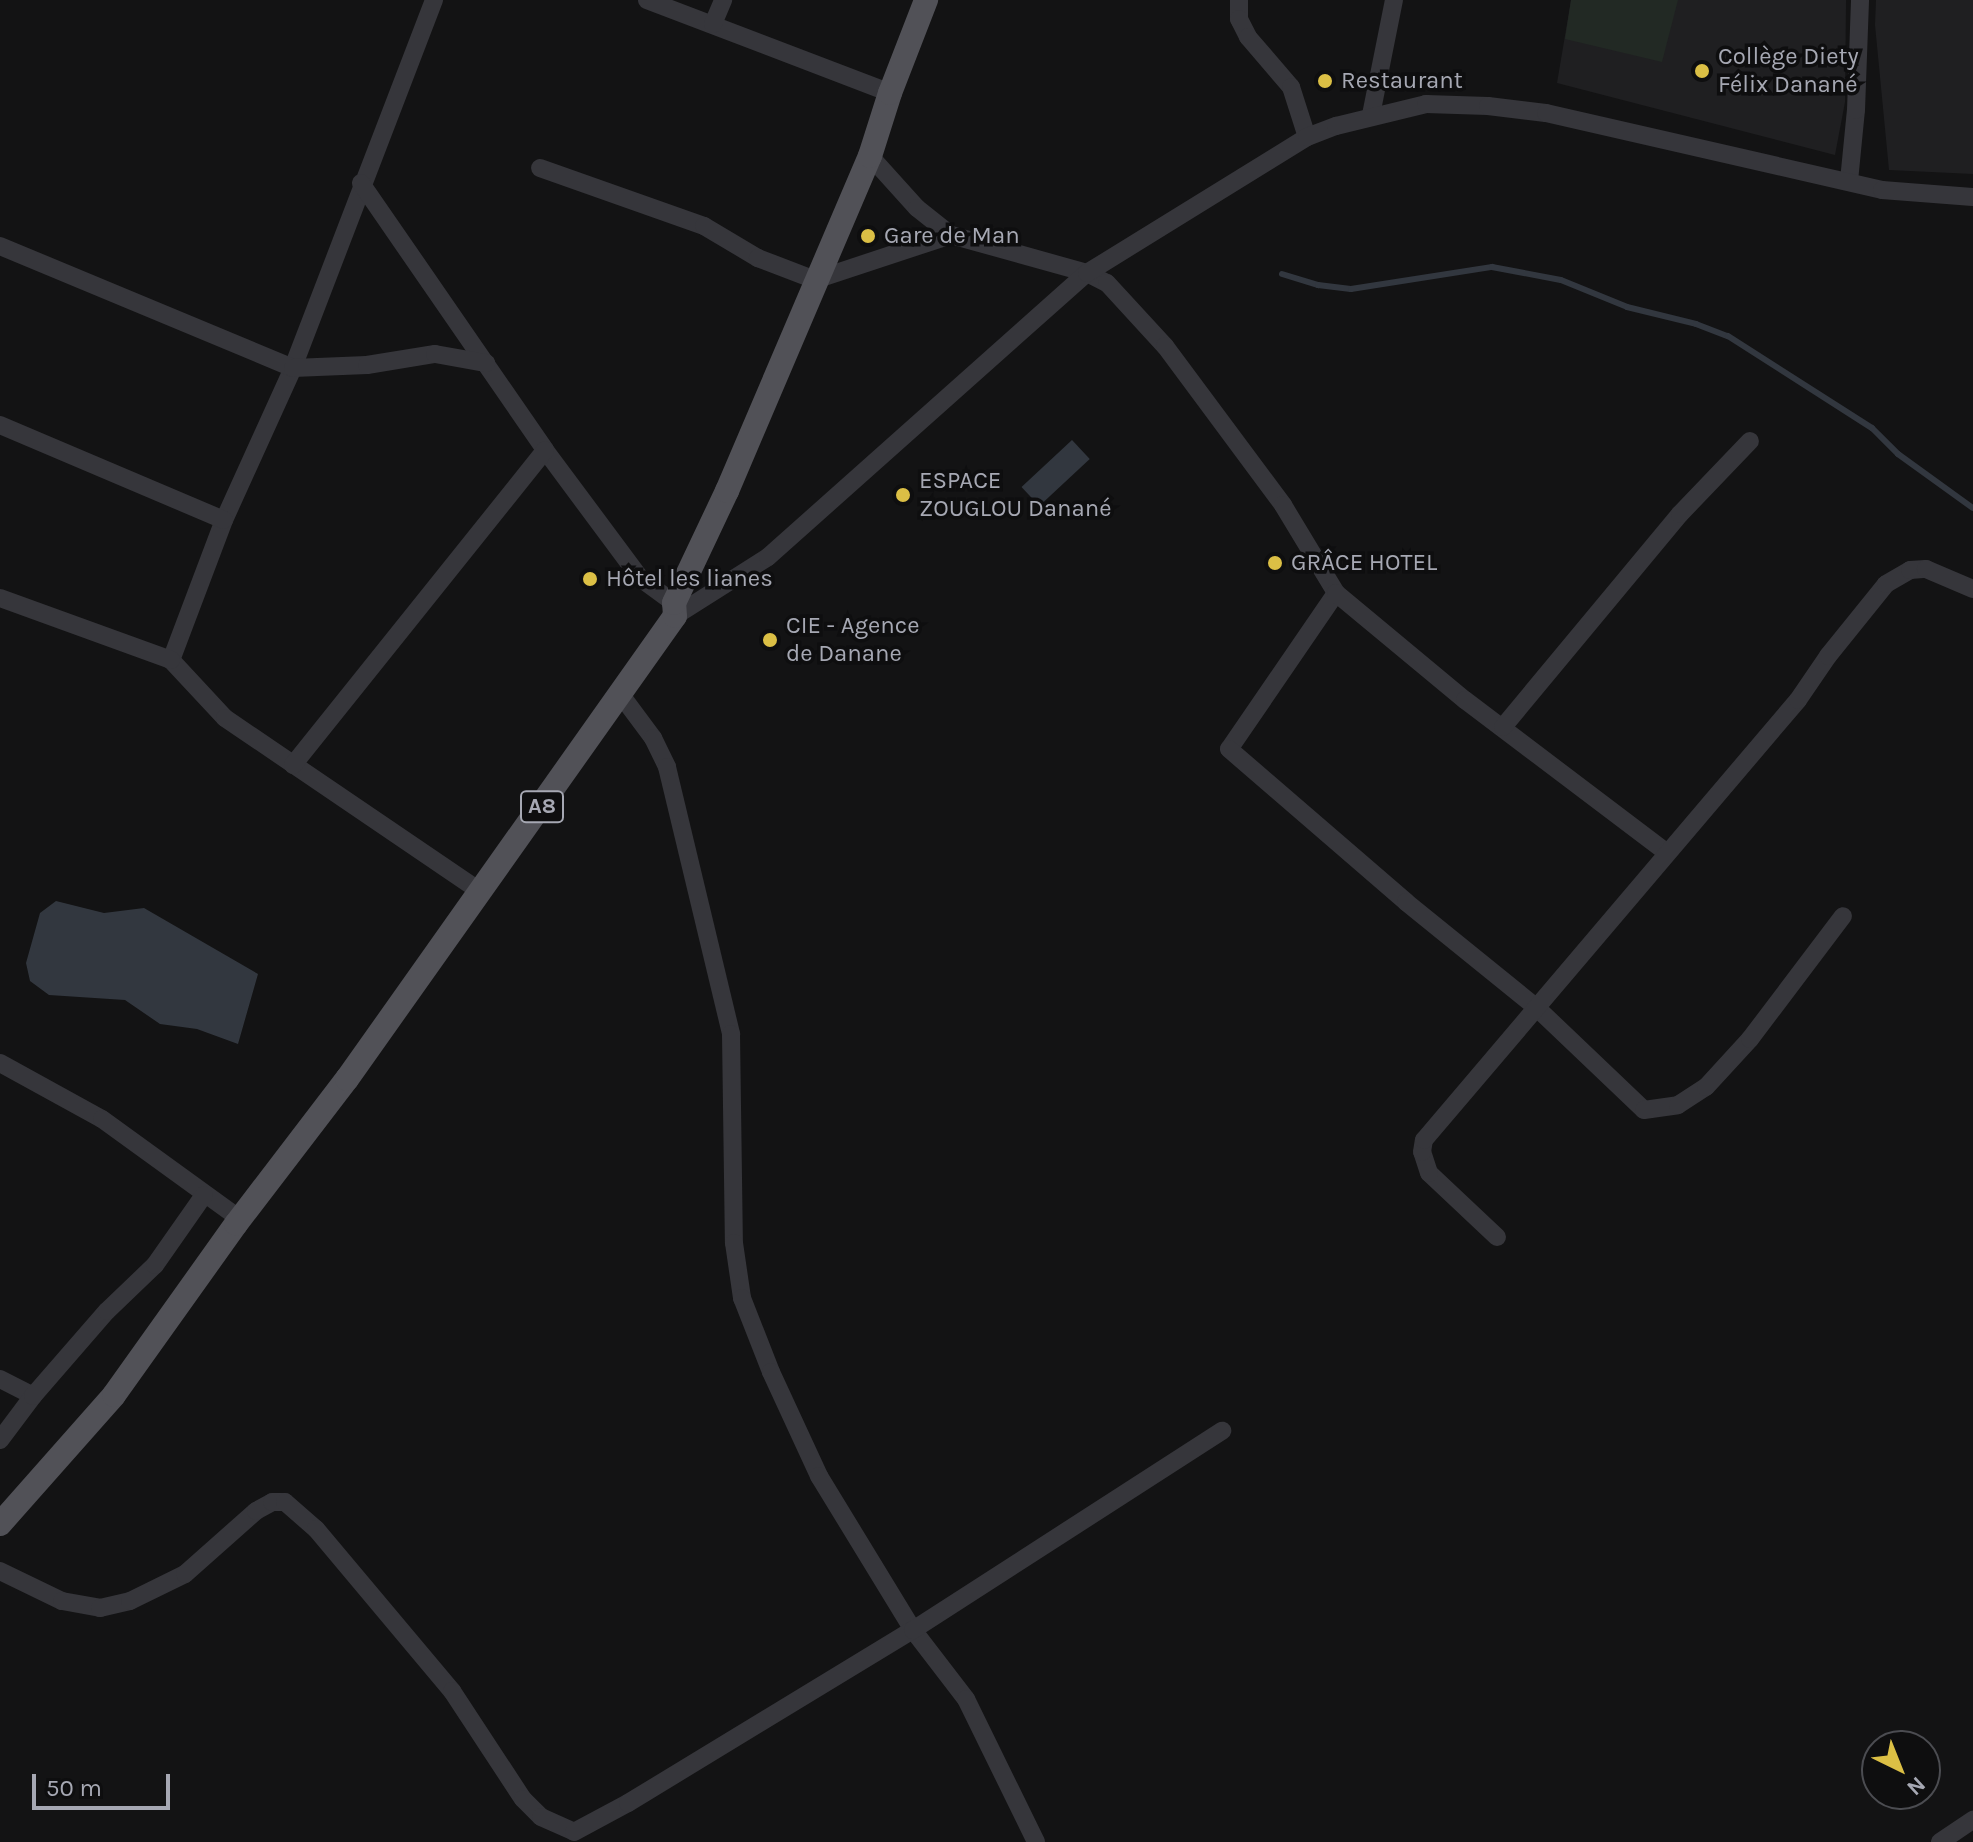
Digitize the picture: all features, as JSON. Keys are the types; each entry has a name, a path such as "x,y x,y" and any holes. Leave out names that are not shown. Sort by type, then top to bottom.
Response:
{"main road":[{"name":"A8","path":"0,1524 114,1395 481,892 621,695 675,610 870,156 890,93 926,0"}],"street":[{"path":"171,660 224,520 293,368 361,183 434,0"},
{"path":"647,0 890,93"},
{"path":"713,24 723,0"},
{"path":"1239,0 1239,19 1248,37 1291,87 1307,137"},
{"path":"1371,115 1394,0"},
{"path":"1849,181 1856,110 1860,0"},
{"path":"361,183 545,450 645,584 675,610 768,557 1087,273 1307,137 1371,115 1426,104 1488,106 1546,113 1882,190 1973,197"},
{"path":"870,156 917,208 951,235 1087,273 1120,294 1165,346 1283,505 1336,593 1447,686 1667,853"},
{"path":"540,168 704,226 758,258 815,280 951,235"},
{"path":"3,254 293,368 367,365 435,354 486,363"},
{"path":"0,425 224,520"},
{"path":"1503,727 1680,514 1750,441"},
{"path":"293,765 545,450"},
{"path":"1497,1237 1429,1173 1422,1152 1424,1140 1798,700 1828,656 1886,584 1910,570 1926,569 1973,589"},
{"path":"1336,593 1229,749 1406,902 1538,1009 1644,1110 1678,1105 1706,1087 1750,1039 1843,916"},
{"path":"0,598 171,660 213,709 293,765 351,800 481,892"},
{"path":"621,695 653,738 667,767 731,1034 734,1243 742,1298 771,1372 819,1476 913,1630 966,1699 1036,1842"},
{"path":"0,1063 102,1119 240,1219"},
{"path":"0,1440 33,1396 107,1311 155,1265 204,1195"},
{"path":"0,1379 33,1396"},
{"path":"0,1571 62,1601 100,1608 130,1601 185,1574 256,1511 272,1502 295,1506 452,1691 523,1799 541,1817 574,1832 628,1803 913,1630 1222,1431"},
{"path":"1940,1842 1973,1820"}],"shaded area":[{"name":"Collège Diety Félix Danané","path":"1571,0 1846,0 1845,102 1835,155 1557,83"},
{"path":"1571,0 1678,0 1662,62 1565,39"},
{"path":"1876,0 1973,0 1973,174 1889,170 1875,25"},
{"path":"1072,440 1090,459 1039,506 1022,487"},
{"path":"56,901 104,913 144,908 258,974 238,1044 197,1029 160,1024 125,1000 49,995 30,981 26,963 40,913"}],"waterway":[{"path":"1282,274 1318,285 1351,289 1492,267 1561,280 1627,307 1696,324 1728,336 1872,428 1898,454 1973,508"}],"place":[{"name":"Collège Diety Félix Danané","path":"1702,71"},
{"name":"Restaurant","path":"1325,81"},
{"name":"Gare de Man","path":"868,236"},
{"name":"ESPACE ZOUGLOU Danané","path":"903,495"},
{"name":"GRÂCE HOTEL","path":"1275,563"},
{"name":"Hôtel les lianes","path":"590,579"},
{"name":"CIE - Agence de Danane","path":"770,640"}]}
